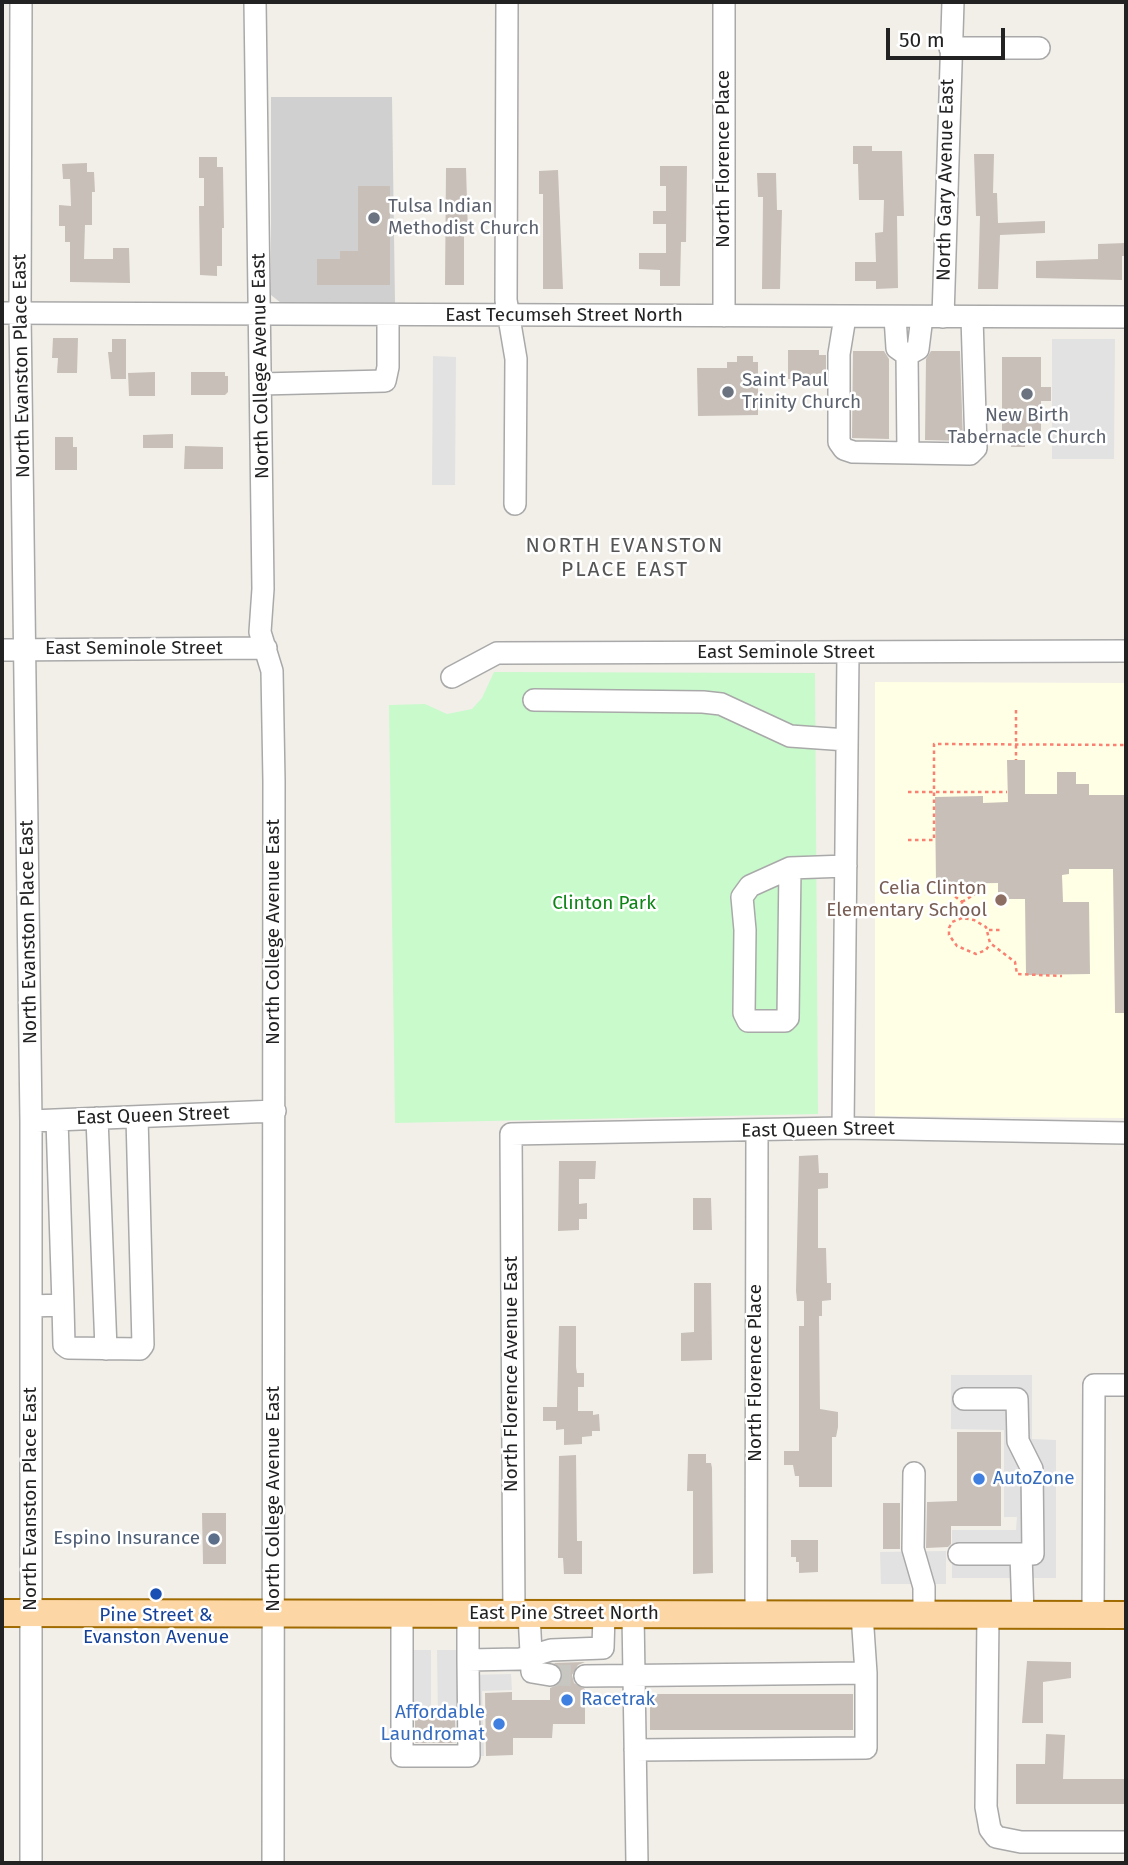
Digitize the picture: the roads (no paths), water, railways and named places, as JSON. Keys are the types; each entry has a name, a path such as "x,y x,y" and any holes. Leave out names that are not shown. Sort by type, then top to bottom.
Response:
{"main road":[{"name":"East Pine Street North","path":"2,1613 1126,1615"}],"street":[{"name":"North Evanston Place East","path":"21,2 11,313 26,650 31,1121 32,1863"},
{"name":"North College Avenue East","path":"255,2 263,589 260,632 272,671 275,1111 273,1863"},
{"path":"507,2 506,300 516,359 515,504"},
{"name":"North Florence Place","path":"724,2 724,316"},
{"name":"North Gary Avenue East","path":"907,355 918,348 932,317 953,2"},
{"path":"950,47 1039,47"},
{"name":"East Tecumseh Street North","path":"11,313 1126,317"},
{"path":"261,384 385,381 388,367 388,316"},
{"path":"845,317 839,354 839,442 844,449 853,452 970,454 975,448 972,317"},
{"path":"895,317 897,348 907,355 908,452"},
{"name":"East Seminole Street","path":"2,650 266,648"},
{"name":"East Seminole Street","path":"452,677 497,653 848,654 1126,651"},
{"path":"843,1128 848,654"},
{"path":"534,700 721,704 790,736 806,740 847,740"},
{"path":"790,868 788,1018 785,1021 748,1021 744,1013 745,930 742,897 750,886 790,868 846,866"},
{"name":"East Queen Street","path":"31,1121 275,1111"},
{"path":"57,1120 64,1345 68,1348 139,1349 143,1345 137,1117"},
{"path":"97,1118 106,1349"},
{"name":"East Queen Street","path":"510,1134 757,1132 843,1128 1126,1133"},
{"name":"North Florence Place","path":"756,1614 757,1132"},
{"name":"North Florence Avenue East","path":"510,1134 522,1614 529,1657"},
{"path":"31,1306 63,1306"},
{"path":"1093,1615 1094,1385 1126,1385"},
{"path":"959,1554 1033,1554 1032,1469 1018,1441 1017,1399 964,1399"},
{"path":"914,1473 913,1549 924,1587 924,1614"},
{"path":"1021,1554 1023,1615"},
{"path":"402,1614 402,1756 469,1756 468,1614"},
{"path":"604,1614 603,1648 594,1676 866,1673"},
{"path":"634,1614 636,1863"},
{"path":"635,1749 866,1748 866,1673 862,1614"},
{"path":"988,1615 986,1807 990,1829 996,1837 1021,1842 1126,1842"},
{"path":"468,1660 529,1657 551,1650 603,1648"},
{"path":"529,1657 532,1672 550,1675"}],"tunnel":[{"path":"550,1675 585,1676"}],"place":[{"name":"Tulsa Indian Methodist Church","path":"374,218"},
{"name":"Saint Paul Trinity Church","path":"728,392"},
{"name":"New Birth Tabernacle Church","path":"1027,394"},
{"name":"Celia Clinton Elementary School","path":"1001,900"},
{"name":"AutoZone","path":"979,1479"},
{"name":"Espino Insurance","path":"214,1539"},
{"name":"Pine Street & Evanston Avenue","path":"156,1594"},
{"name":"Racetrak","path":"567,1700"},
{"name":"Affordable Laundromat","path":"499,1724"}],"district":[{"name":"NORTH EVANSTON PLACE EAST","path":"625,558"}],"park label":[{"name":"Clinton Park","path":"604,904"}]}
